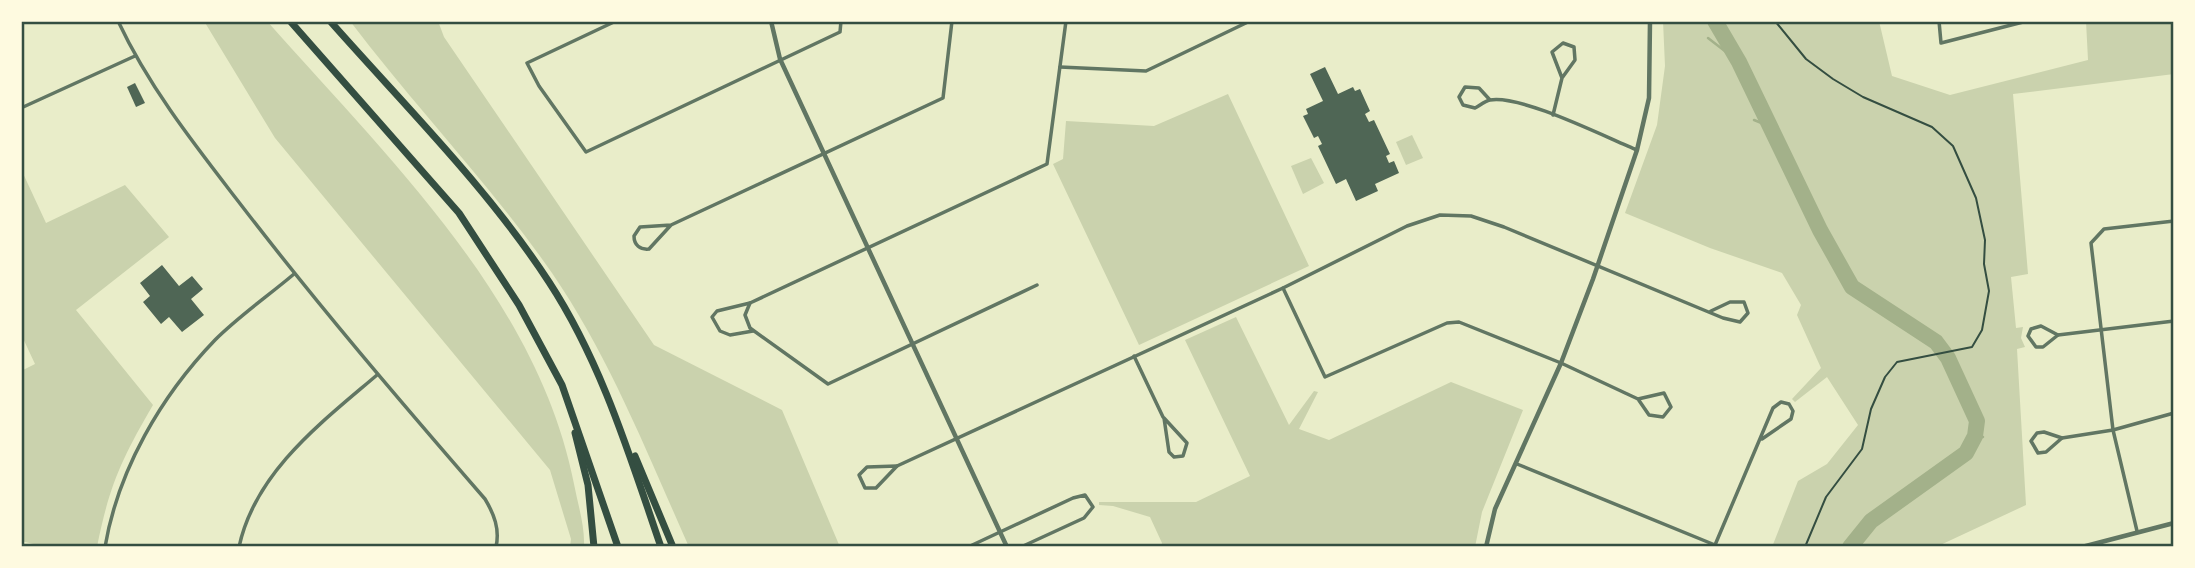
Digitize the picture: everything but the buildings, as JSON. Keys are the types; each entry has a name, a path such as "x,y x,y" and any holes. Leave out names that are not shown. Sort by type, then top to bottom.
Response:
{"highway":[{"path":"288,21 459,213 519,304 562,385 618,547"},
{"path":"333,21 349,43 479,188 549,282 575,328 673,547"},
{"path":"562,385 588,485 594,547"},
{"path":"619,424 661,547"}],"street":[{"path":"118,21 135,56 168,107 294,274 485,499 497,527 496,547"},
{"path":"614,21 527,63 539,86 586,152 840,32 841,21"},
{"path":"771,21 780,59 1007,547"},
{"path":"671,225 649,249 635,243 634,236 640,227 671,225 943,98 952,21"},
{"path":"754,331 730,335 720,331 713,323 716,311 750,303 1048,164 1066,21"},
{"path":"1060,67 1146,71 1250,21"},
{"path":"1486,547 1495,509 1561,363 1599,264 1637,150 1649,98 1650,21"},
{"path":"1939,21 1941,43 2027,21"},
{"path":"1553,115 1562,78 1575,60 1574,47 1563,43 1552,51 1562,78"},
{"path":"21,108 135,56"},
{"path":"1490,100 1479,88 1465,86 1458,97 1463,105 1475,108 1490,100 1508,102 1553,115 1637,150"},
{"path":"897,466 867,467 859,475 860,483 868,489 876,488 897,466 1283,288 1407,226 1440,215 1471,216 1599,264 1723,318 1740,322 1748,313 1744,302 1730,302 1711,311"},
{"path":"2137,531 2113,430 2091,243 2104,229 2174,221"},
{"path":"105,547 117,494 132,459 185,373 218,338 294,274"},
{"path":"750,303 745,316 754,331 828,384 1037,285"},
{"path":"1283,288 1325,377 1447,323 1459,322 1561,363 1638,399 1649,415 1663,417 1671,407 1664,393 1638,399"},
{"path":"2058,335 2038,326 2028,336 2033,345 2039,348 2058,335 2174,321"},
{"path":"1133,356 1164,418 1187,443 1184,456 1177,457 1169,452 1164,418"},
{"path":"239,547 242,531 261,493 294,448 377,375"},
{"path":"1517,464 1715,546 1773,408 1781,402 1789,404 1793,411 1791,419 1762,439"},
{"path":"2062,438 2041,453 2031,445 2034,435 2040,432 2062,438 2113,430 2174,413"},
{"path":"968,547 1073,498 1085,495 1091,500 1093,507 1084,518 1021,547"},
{"path":"2082,547 2174,523"}],"path":[{"path":"1775,21 1798,51 1833,79 1863,97 1932,127 1953,146 1969,177 1981,217 1989,291 1982,330 1972,347 1897,362 1885,377 1871,410 1867,439 1826,497 1805,547"}],"green space":[{"path":"204,21 267,21 361,125 452,234 493,293 528,353 555,417 574,484 584,547 570,547 571,539 550,470 275,138"},
{"path":"350,21 438,21 444,37 654,345 782,410 840,547 689,547 610,372 573,305 503,208"},
{"path":"1663,21 1879,21 1892,76 1950,95 2088,60 2086,21 2174,21 2174,74 2013,94 2028,274 2011,277 2016,328 2023,327 2021,338 2025,347 2017,349 2026,505 1936,547 1772,547 1798,481 1827,464 1858,425 1827,377 1795,402 1792,399 1821,368 1797,315 1801,305 1782,273 1710,248 1625,213 1657,125 1665,66"},
{"path":"1228,94 1309,266 1139,345 1053,164 1063,159 1066,121 1154,126"},
{"path":"1412,135 1423,158 1406,165 1396,142"},
{"path":"1311,158 1324,183 1303,194 1291,166"},
{"path":"21,169 46,223 125,185 169,237 76,310 153,405 118,473 106,507 97,547 46,547 21,541 21,371 35,364 21,334"},
{"path":"1236,317 1289,425 1314,391 1318,392 1299,429 1329,440 1451,382 1523,410 1482,512 1475,547 1161,547 1162,543 1150,517 1113,506 1099,505 1099,502 1196,502 1250,476 1185,340"}],"waterway":[{"path":"1715,21 1739,62 1820,230 1852,287 1936,342 1948,358 1977,421 1975,436 1966,453 1871,521 1850,547"},
{"path":"1708,38 1739,62"},
{"path":"1754,120 1769,126"},
{"path":"1778,145 1780,140"},
{"path":"1974,438 1983,437"}]}
